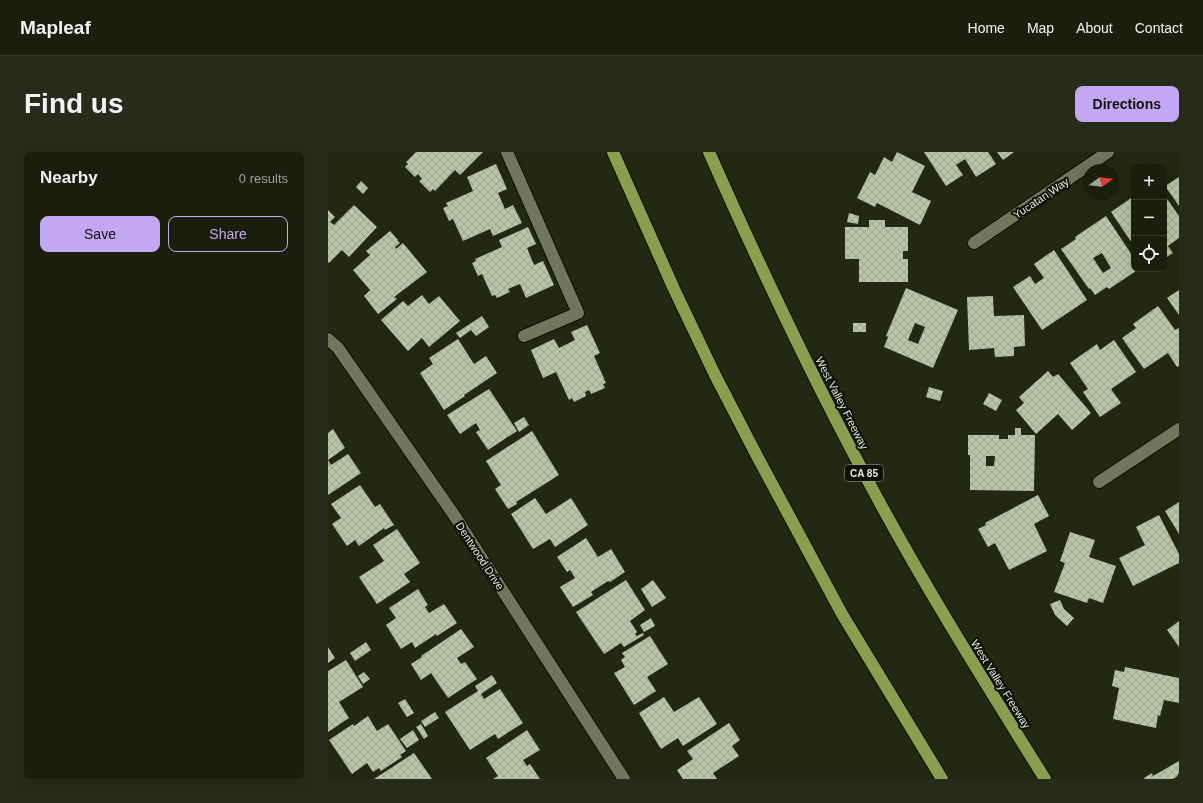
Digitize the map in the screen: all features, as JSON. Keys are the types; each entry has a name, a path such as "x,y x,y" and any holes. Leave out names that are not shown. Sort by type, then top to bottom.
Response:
{"highway":[{"path":"613,152 715,375 757,456 842,614 942,779"},
{"name":"West Valley Freeway","path":"709,152 802,353 873,491 947,620 1045,779"}],"street":[{"path":"507,152 578,313 524,336"},
{"name":"Yucatan Way","path":"974,243 1108,152"},
{"name":"Dentwood Drive","path":"328,339 338,348 454,515 624,779"},
{"path":"1099,482 1179,429"}],"building":[{"path":"416,152 483,152 460,175 455,170 435,191 433,189 430,192 419,181 422,179 418,174 415,177 405,167 408,164 406,162"},
{"path":"897,152 925,166 912,192 931,201 920,225 877,203 875,207 857,198 870,172 875,175 884,157 892,162"},
{"path":"924,152 988,152 996,164 976,177 965,159 956,165 963,175 946,186"},
{"path":"997,152 1014,152 1003,160"},
{"path":"496,164 507,189 498,193 505,209 513,205 522,223 493,236 490,229 463,241 453,219 449,221 443,208 448,206 446,203 473,191 467,177"},
{"path":"1179,177 1179,206 1167,189 1167,185"},
{"path":"361,181 368,188 363,194 356,187"},
{"path":"1131,198 1131,242 1111,212"},
{"path":"1167,199 1179,216 1179,238 1168,246 1173,253 1167,257"},
{"path":"354,205 377,227 349,257 342,250 329,263 328,210 335,217 330,222 334,225"},
{"path":"849,213 859,216 858,224 847,222"},
{"path":"1106,216 1131,254 1131,272 1134,272 1109,289 1107,287 1095,295 1090,288 1089,289 1061,249 1076,239 1075,237","holes":["1102,253 1111,268 1103,273 1093,258"]},
{"path":"869,220 885,220 885,227 908,227 908,251 903,251 903,259 908,259 908,282 859,282 859,259 845,259 845,227 869,227"},
{"path":"528,227 536,244 527,248 534,265 543,261 554,285 526,298 520,284 508,289 510,292 497,298 495,295 492,296 482,274 478,276 472,263 476,261 475,259 502,247 499,240"},
{"path":"390,231 400,243 395,247 396,249 403,243 427,272 394,297 397,299 378,314 364,296 370,290 353,270 370,255 366,251"},
{"path":"1054,250 1087,300 1042,330 1013,287 1030,276 1035,284 1044,278 1034,264"},
{"path":"906,288 958,310 933,368 884,347 888,337 886,336","holes":["915,323 925,327 918,344 908,340"]},
{"path":"1179,290 1179,315 1167,298"},
{"path":"422,295 429,304 439,296 460,321 429,347 422,338 408,351 381,320 403,301 408,306"},
{"path":"993,296 994,316 1024,315 1025,346 1014,347 1014,356 995,357 994,348 969,350 967,297"},
{"path":"1158,306 1175,330 1179,328 1179,366 1177,367 1168,353 1144,369 1122,338 1136,328 1133,324"},
{"path":"482,316 489,327 476,336 471,330 460,338 456,333"},
{"path":"853,323 866,323 866,332 853,332"},
{"path":"587,325 600,353 594,356 606,383 603,384 605,388 591,394 589,390 585,392 586,396 574,402 572,398 569,400 556,372 543,378 531,350 554,339 559,348 575,340 571,332"},
{"path":"458,339 474,364 486,356 497,373 444,410 420,373 433,364 429,358"},
{"path":"1114,340 1136,372 1111,389 1121,403 1100,417 1083,392 1088,389 1070,363 1097,344 1100,350"},
{"path":"1048,371 1053,377 1058,374 1091,413 1072,430 1058,414 1036,434 1016,410 1024,403 1019,397"},
{"path":"929,387 943,391 940,401 926,397"},
{"path":"489,389 517,431 488,450 476,432 480,430 476,423 460,434 447,415"},
{"path":"989,393 1002,400 996,411 983,404"},
{"path":"524,417 529,425 519,432 514,423"},
{"path":"1015,428 1021,428 1021,435 1035,435 1034,491 970,490 970,455 968,455 968,435 999,435 999,439 1008,439 1008,435 1015,435","holes":["986,456 995,456 994,466 986,466"]},
{"path":"333,429 345,448 328,460 328,433"},
{"path":"532,431 559,475 516,502 517,504 508,509 495,489 501,485 486,461"},
{"path":"348,454 361,473 328,495 328,460 331,465"},
{"path":"360,485 375,507 380,504 394,525 385,530 384,528 359,546 355,540 347,546 332,524 341,518 331,504"},
{"path":"1038,495 1049,516 1034,524 1047,551 1009,570 995,543 988,547 978,529 986,525 985,523"},
{"path":"535,498 546,514 571,498 588,525 555,547 550,539 533,549 511,514"},
{"path":"1179,502 1179,534 1165,511"},
{"path":"1159,515 1179,554 1179,563 1133,586 1119,558 1145,545 1136,527"},
{"path":"397,529 420,563 404,574 410,582 377,604 359,577 384,561 373,545"},
{"path":"1070,532 1095,540 1089,557 1116,566 1103,603 1089,598 1087,603 1054,592 1065,563 1060,561"},
{"path":"586,538 598,557 611,549 625,572 591,592 593,595 573,607 560,587 575,578 570,570 567,572 557,557"},
{"path":"626,580 645,610 630,621 637,632 635,634 637,636 643,633 644,635 624,647 621,643 604,654 576,612"},
{"path":"653,580 666,598 652,607 641,589"},
{"path":"418,589 428,605 425,607 429,613 444,604 457,623 437,636 436,634 415,648 412,642 401,649 386,625 396,618 389,608"},
{"path":"1060,600 1064,609 1074,618 1067,626 1055,615 1050,604"},
{"path":"651,618 655,626 644,632 640,625"},
{"path":"1179,621 1179,647 1167,630"},
{"path":"461,629 474,647 457,658 461,664 465,662 477,679 448,698 431,673 421,680 411,664"},
{"path":"650,636 668,664 647,677 656,691 634,705 614,673 625,667 621,660 625,657 622,653"},
{"path":"366,642 371,650 355,661 350,653"},
{"path":"328,647 335,658 328,663"},
{"path":"346,660 363,687 339,702 349,718 328,732 328,671"},
{"path":"1125,667 1179,678 1179,703 1164,700 1160,716 1158,715 1156,728 1113,719 1119,688 1112,686 1115,670 1124,672"},
{"path":"364,672 370,679 363,684 358,676"},
{"path":"492,675 497,683 481,694 484,699 500,689 523,723 498,739 495,734 470,750 445,712 478,691 475,686"},
{"path":"664,697 674,712 699,697 717,724 683,746 678,738 661,749 639,713"},
{"path":"405,699 414,713 407,717 398,703"},
{"path":"435,712 439,718 425,727 421,721"},
{"path":"368,716 377,731 388,724 406,751 400,755 402,757 381,771 379,768 373,772 367,763 352,774 329,740"},
{"path":"729,723 740,740 732,746 739,756 713,773 717,779 683,779 677,770 693,759 687,751"},
{"path":"421,724 428,736 424,739 416,727"},
{"path":"413,730 419,740 407,748 400,739"},
{"path":"527,730 540,750 523,760 527,766 530,764 540,779 493,779 498,776 486,758"},
{"path":"414,753 432,779 374,779"},
{"path":"1179,761 1179,779 1144,778 1152,773 1153,776"}]}
